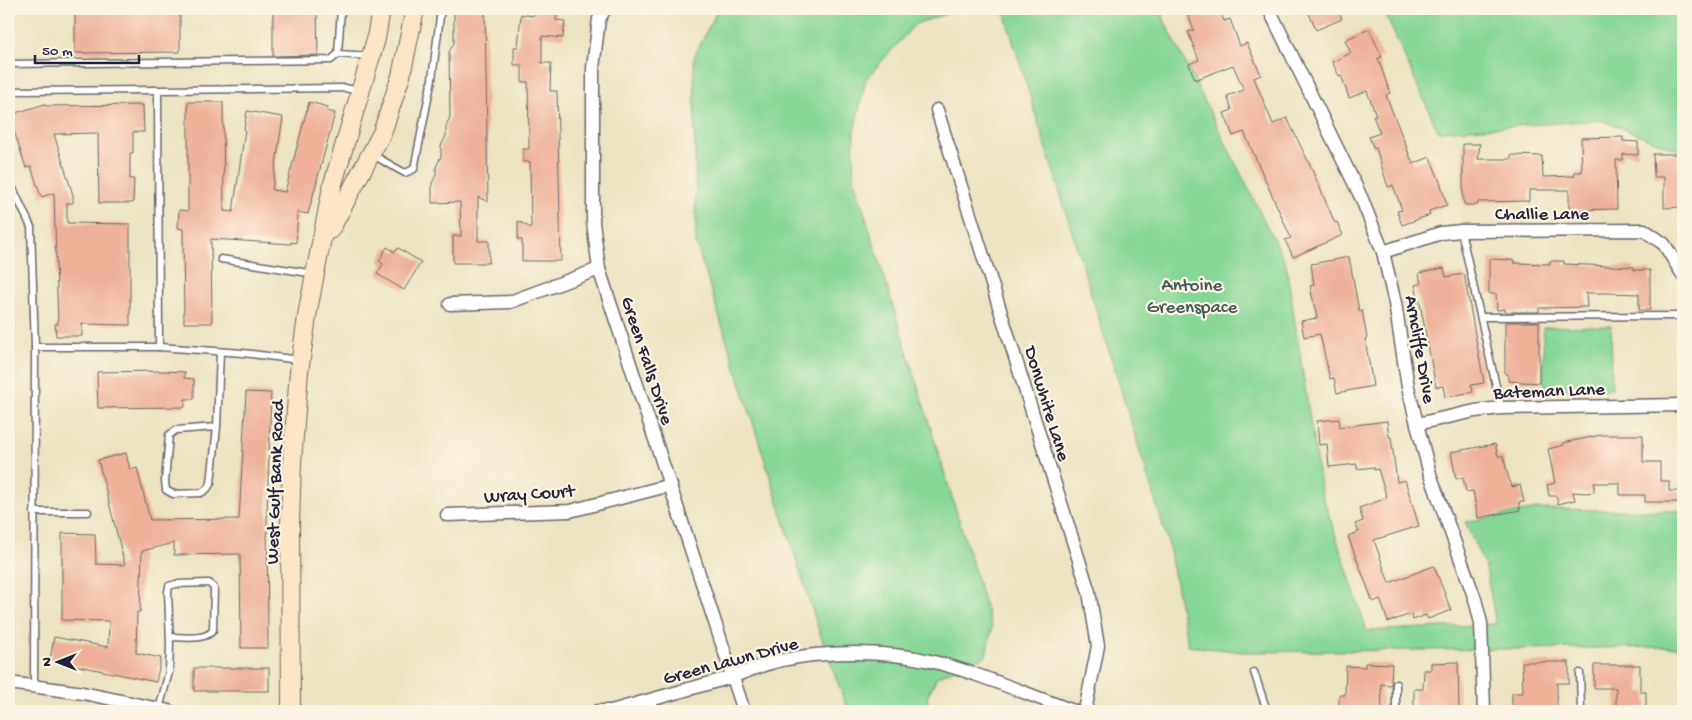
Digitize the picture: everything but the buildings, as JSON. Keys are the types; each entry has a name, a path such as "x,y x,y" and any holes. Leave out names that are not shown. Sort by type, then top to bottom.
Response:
{"street":[{"name":"West Gulf Bank Road","path":"290,711 290,523 292,462 301,360 308,310 332,188 376,39 381,9"},
{"name":"West Gulf Bank Road","path":"320,256 330,229 382,133 401,76 415,9"},
{"name":"Green Falls Drive","path":"605,9 599,19 593,68 594,222 599,268 744,711"},
{"name":"Arncliffe Drive","path":"1269,9 1361,197 1383,252 1395,303 1408,387 1416,424 1430,474 1475,600 1481,623 1484,711"},
{"name":"Donwhite Lane","path":"937,110 1089,592 1098,646 1085,711"},
{"name":"Challie Lane","path":"1383,252 1441,234 1461,232 1644,230 1664,244 1683,275"},
{"path":"450,304 510,302 599,268"},
{"name":"Bateman Lane","path":"1416,424 1475,411 1501,408 1683,405"},
{"name":"Wray Court","path":"447,515 570,511 671,485"},
{"name":"Green Lawn Drive","path":"598,711 611,711 733,677 768,664 818,656 846,654 903,657 929,661 953,667 1074,711"},
{"path":"9,683 83,693 164,710"}],"lane":[{"path":"338,54 341,9"},
{"path":"371,154 405,172 414,169 432,79 441,9"},
{"path":"9,64 331,60 338,54 371,56"},
{"path":"9,91 345,88 361,92"},
{"path":"158,90 159,347"},
{"path":"9,180 31,227 35,347 34,686"},
{"path":"1461,232 1501,408"},
{"path":"221,259 316,274"},
{"path":"1480,317 1683,316"},
{"path":"35,347 159,347 301,360"},
{"path":"217,427 176,430 169,435 164,481 166,490 172,494 201,492 207,489 211,482 217,427 220,352"},
{"path":"34,512 88,512"},
{"path":"164,710 169,672 169,586 209,583 214,588 213,630 211,633 206,636 170,637"},
{"path":"1254,672 1267,711"},
{"path":"1580,673 1581,711"},
{"path":"1396,684 1396,711"}],"green space":[{"path":"718,9 962,9 915,24 866,79 854,132 853,176 992,627 986,656 937,677 927,697 930,711 848,711 818,628 696,243 694,57"},
{"name":"Antoine Greenspace","path":"1003,9 1161,9 1165,22 1286,264 1321,491 1367,631 1496,624 1486,568 1465,522 1537,509 1683,511 1683,647 1245,652 1188,646 1168,542"},
{"path":"1383,9 1683,9 1683,152 1601,120 1438,131"},
{"path":"1611,326 1612,389 1544,390 1543,327"}]}
